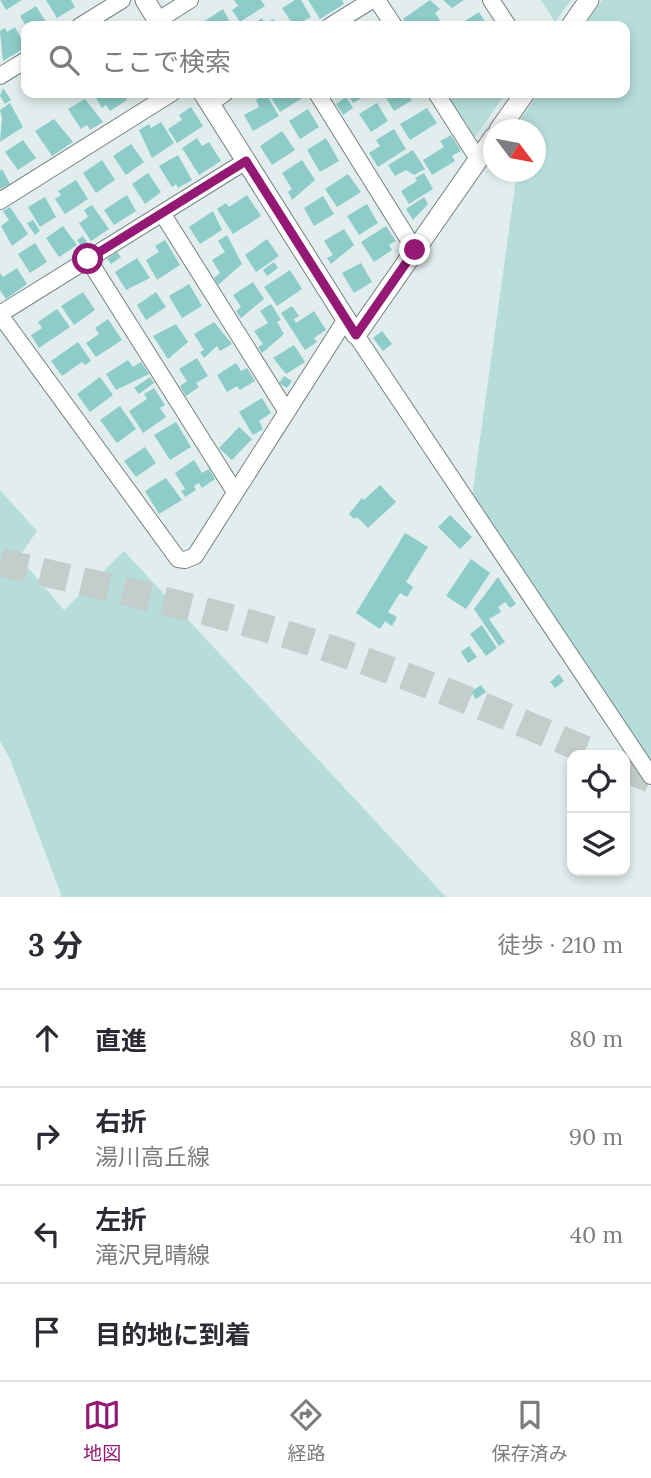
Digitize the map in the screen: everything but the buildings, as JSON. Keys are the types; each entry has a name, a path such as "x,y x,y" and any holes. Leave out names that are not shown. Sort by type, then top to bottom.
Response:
{"street":[{"path":"88,21 122,0"},
{"path":"145,0 158,21"},
{"path":"162,21 190,0"},
{"path":"338,21 372,0"},
{"path":"377,0 391,21"},
{"path":"491,0 505,21"},
{"path":"574,21 589,0"},
{"path":"0,76 21,63"},
{"path":"0,201 164,98"},
{"path":"214,98 246,161 351,327 651,776"},
{"path":"320,98 415,250"},
{"path":"439,98 478,159"},
{"path":"507,119 521,98"},
{"path":"246,161 0,314 178,559 185,560 195,556 287,412 351,327 415,250 483,152"},
{"path":"162,213 287,412"},
{"path":"88,259 235,492"}],"shaded area":[{"path":"541,0 571,0 556,21"},
{"path":"602,0 651,0 651,761 472,497 516,182 546,182 546,119 521,119 536,98 630,98 630,21 587,21"},
{"path":"502,98 488,119 483,119 483,126 475,137 450,99"},
{"path":"0,490 37,531 19,557 64,610 124,551 446,897 62,897 10,759 0,741"}],"tunnel":[{"path":"0,562 267,628 452,694 585,750"},
{"path":"630,770 651,779"}],"route":[{"path":"88,259 246,161 356,335 415,250"}]}
